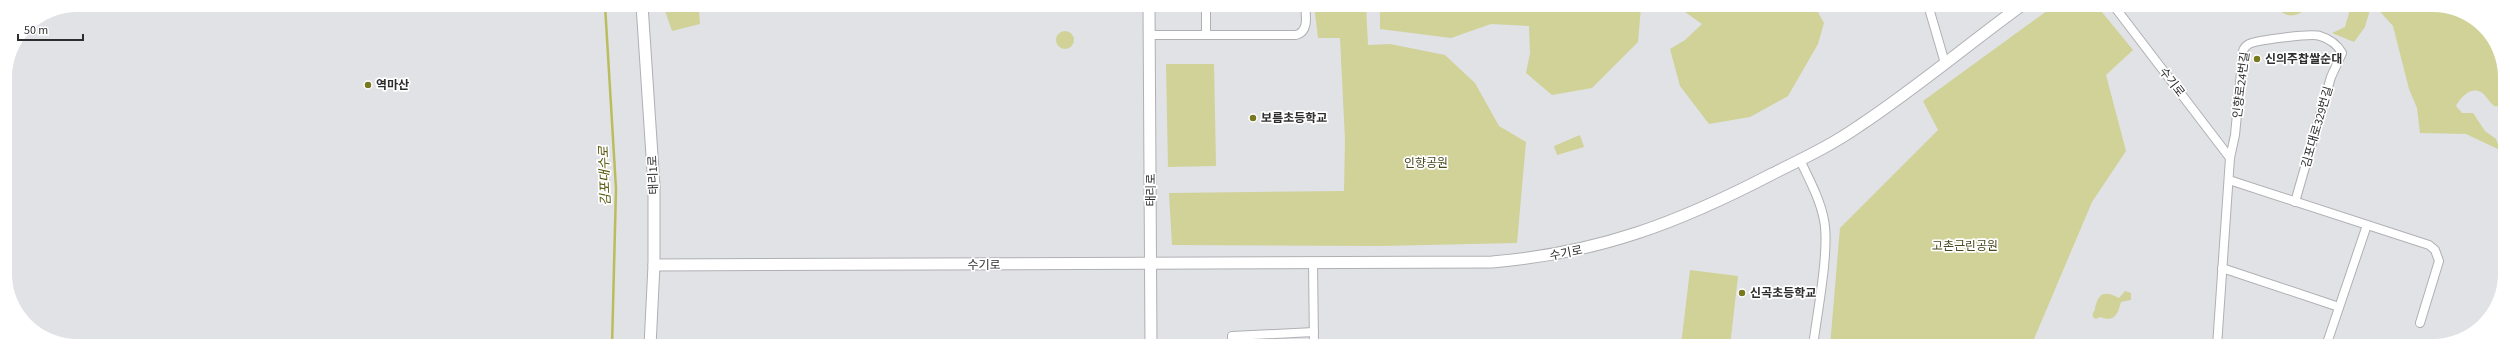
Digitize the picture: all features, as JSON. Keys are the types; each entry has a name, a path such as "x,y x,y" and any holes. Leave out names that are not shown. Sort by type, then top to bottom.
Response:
{"street":[{"name":"태리1로","path":"642,12 653,178 654,265 650,339"},
{"name":"태리로","path":"1149,12 1150,339"},
{"path":"1206,12 1206,34"},
{"path":"1149,35 1300,34 1306,26 1305,12"},
{"path":"1930,12 1946,63"},
{"name":"수기로","path":"654,265 1151,265 1314,262 1492,262 1574,252 1611,243 1682,217 1713,204 1800,160 1859,126 2014,12"},
{"name":"수기로","path":"2119,12 2230,158"},
{"name":"인향로24번길","path":"2217,339 2230,158 2234,142 2242,59 2246,46 2260,41 2310,34 2320,35 2334,42 2342,53"},
{"name":"김포대로329번길","path":"2295,202 2331,77 2342,53"},
{"path":"1800,160 1812,185 1825,221 1824,248 1814,339"},
{"path":"2229,180 2429,246 2439,255 2420,323"},
{"path":"2328,339 2367,225"},
{"path":"1314,262 1314,339"},
{"path":"2222,268 2339,307"},
{"path":"1232,339 1232,336 1314,332"}],"green space":[{"path":"665,12 699,12 700,24 672,31"},
{"name":"인향공원","path":"1315,12 1366,12 1368,45 1390,44 1445,55 1475,83 1499,126 1526,142 1517,243 1380,246 1172,245 1169,193 1344,191 1345,140 1340,38 1318,38"},
{"path":"1380,12 1641,12 1638,42 1592,88 1552,95 1526,73 1530,53 1529,26 1491,24 1451,38 1380,29"},
{"path":"1685,12 1818,12 1824,23 1818,44 1788,96 1750,117 1709,124 1680,86 1670,49 1685,40 1702,24"},
{"name":"고촌근린공원","path":"2045,12 2102,12 2133,50 2106,75 2126,151 2092,202 2034,339 1831,339 1840,228 1938,130 1923,101"},
{"path":"2282,12 2301,12 2296,15 2287,15"},
{"path":"2349,12 2369,12 2365,27 2354,42 2332,33 2345,27"},
{"path":"2380,12 2433,12 2454,15 2476,28 2489,45 2495,56 2498,77 2498,106 2494,106 2483,93 2477,91 2466,94 2456,106 2462,113 2473,113 2485,131 2496,139 2498,149 2466,134 2420,133 2417,108 2409,89 2393,26"},
{"path":"1065,31 1069,32 1073,36 1073,44 1069,48 1065,49 1061,48 1057,44 1056,40 1057,36 1061,32"},
{"path":"1166,64 1214,64 1216,166 1168,167"},
{"path":"1580,135 1584,147 1557,155 1554,146"},
{"path":"1690,270 1738,276 1731,339 1682,339"},
{"path":"2125,291 2131,293 2131,300 2121,302 2119,310 2115,316 2109,319 2100,317 2096,319 2093,317 2098,299 2103,294 2110,294 2119,298"}],"waterway":[{"name":"김포대수로","path":"605,12 616,189 612,339"}],"place":[{"name":"신의주찹쌀순대","path":"2257,59"},
{"name":"역마산","path":"368,85"},
{"name":"보름초등학교","path":"1253,118"},
{"name":"신곡초등학교","path":"1742,293"}]}
